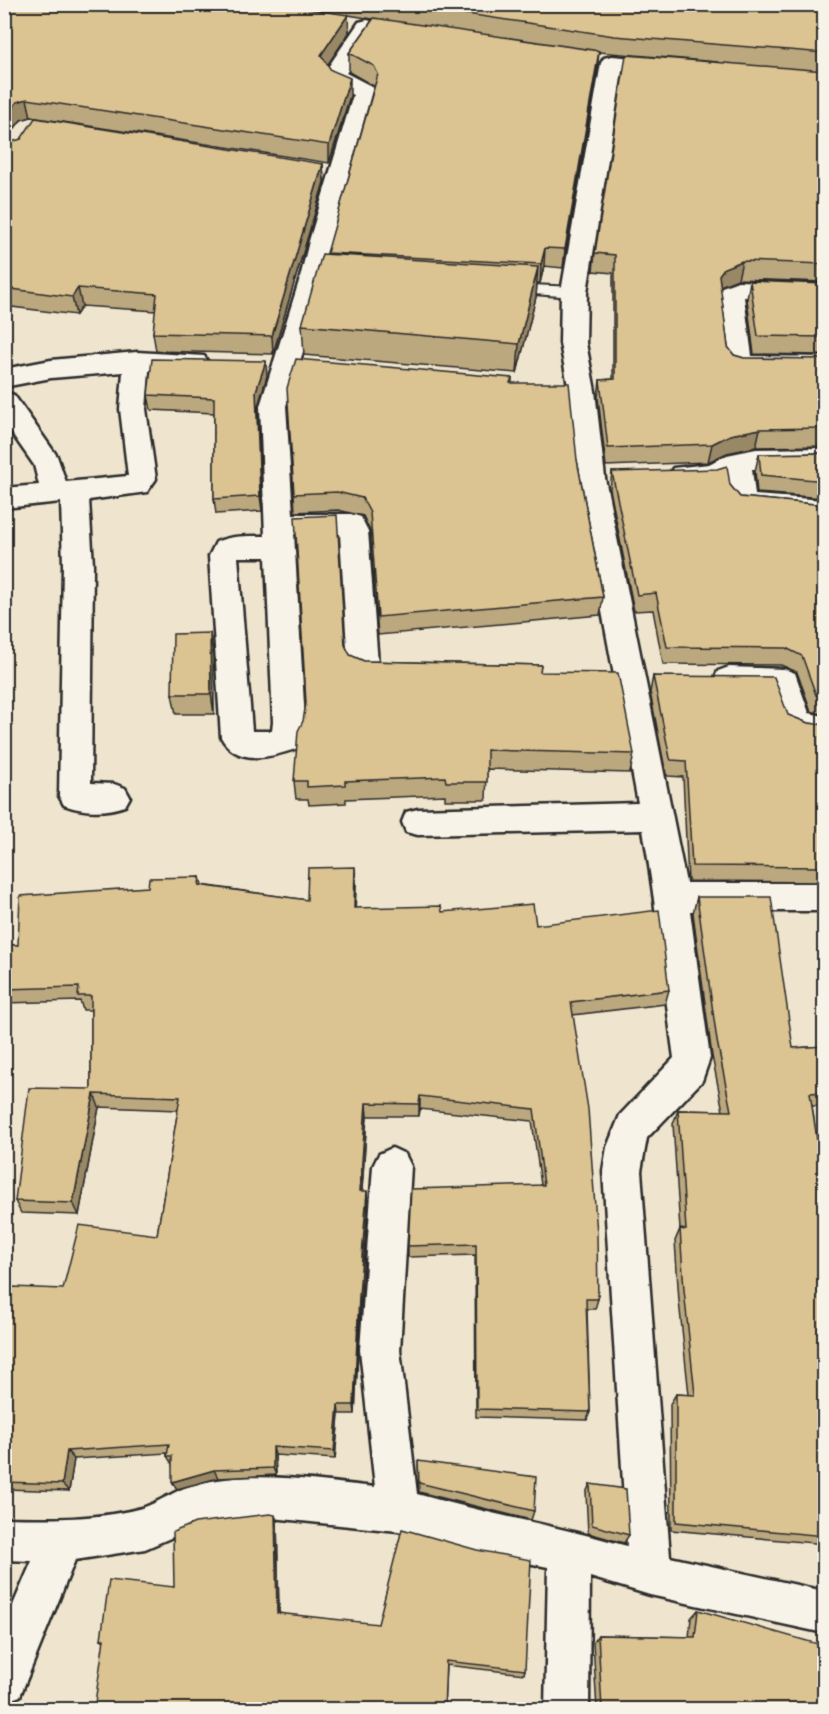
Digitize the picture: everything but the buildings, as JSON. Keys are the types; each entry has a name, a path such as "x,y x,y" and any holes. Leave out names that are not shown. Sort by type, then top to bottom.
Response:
{"street":[{"path":"344,23 379,29 335,73 341,81 365,92 331,173 321,240 319,278 285,365 273,406 277,535 289,722 287,739 269,746 246,744 237,737 223,556 226,549 277,535 351,524 354,531 363,664"},
{"path":"650,1574 622,1171 626,1147 633,1127 689,1069 692,1058 674,936 672,897 657,816 643,678 602,477 571,390 574,292 600,62 693,70"},
{"path":"825,292 738,289 731,293 740,365 825,366"},
{"path":"4,378 43,369 137,361 216,363"},
{"path":"4,498 137,484 142,479 133,409 137,361"},
{"path":"4,401 65,493 78,565 75,796 114,797"},
{"path":"657,476 712,474 737,462 825,458"},
{"path":"737,462 742,502 746,505 825,510"},
{"path":"703,678 784,681 795,720 803,725 825,728"},
{"path":"418,822 657,816"},
{"path":"672,897 825,897"},
{"path":"392,1166 380,1350 398,1510"},
{"path":"4,1539 62,1540 144,1528 196,1505 272,1497 398,1510 477,1532 569,1550 650,1574 825,1612"},
{"path":"4,1680 62,1540"},
{"path":"567,1710 569,1550"}],"lane":[{"path":"497,288 574,292"}]}
